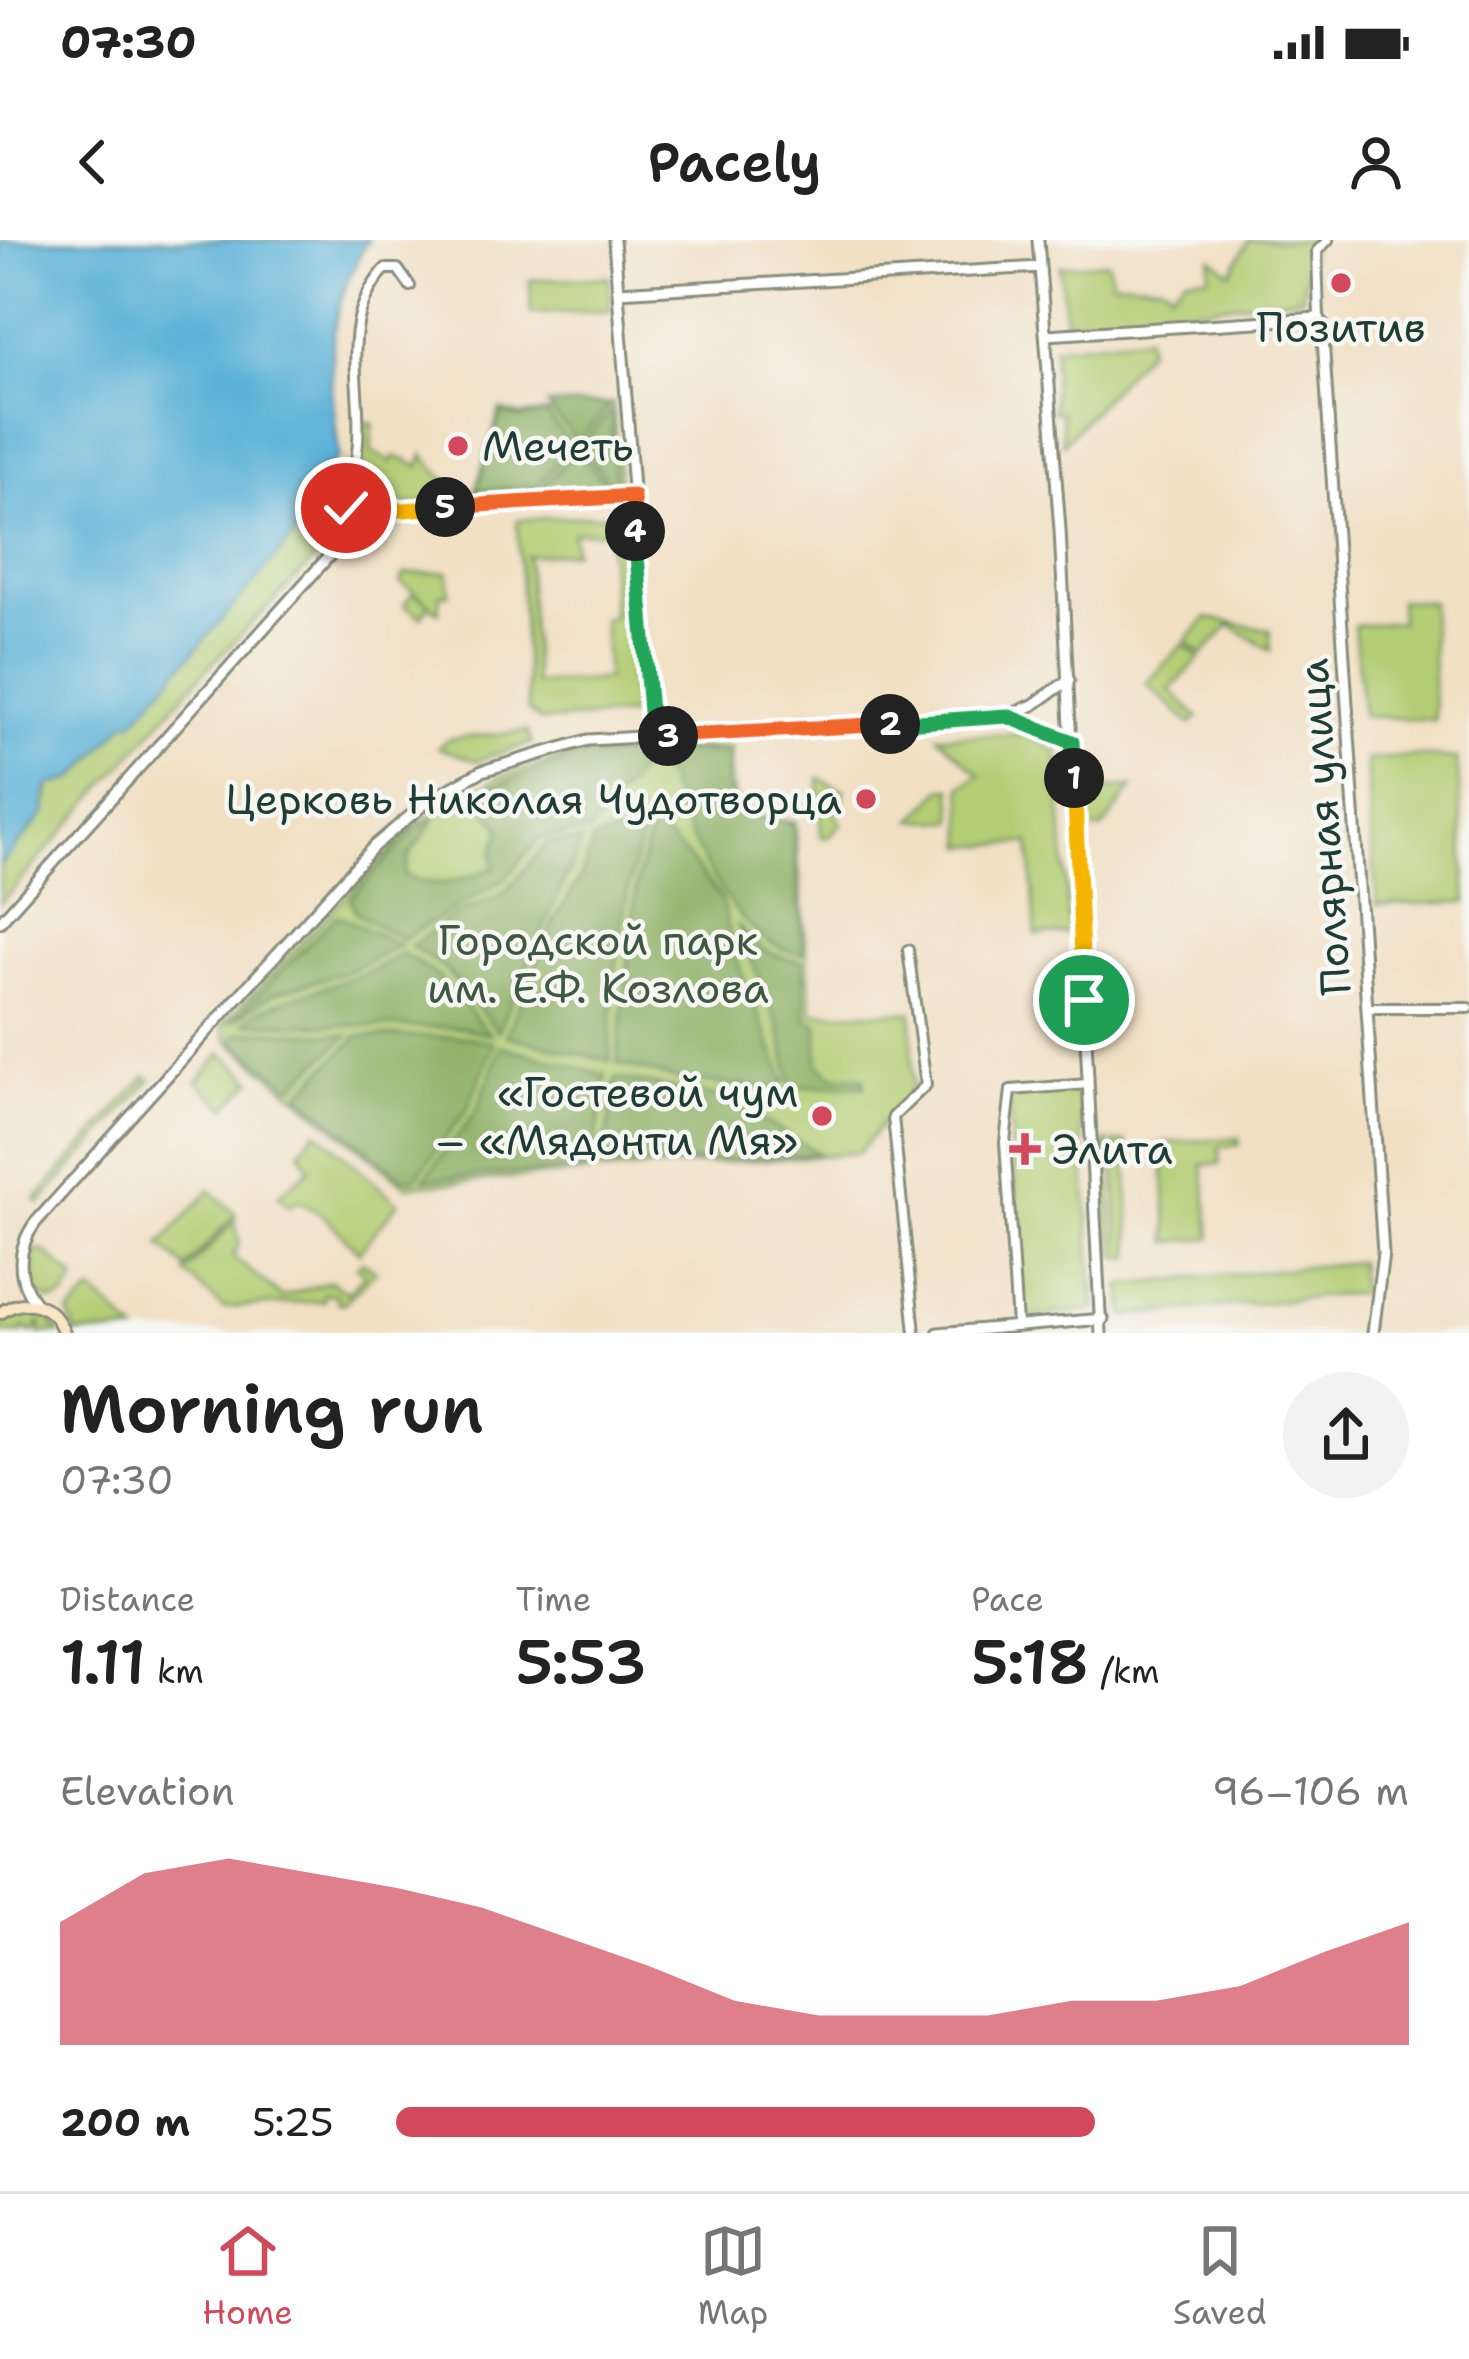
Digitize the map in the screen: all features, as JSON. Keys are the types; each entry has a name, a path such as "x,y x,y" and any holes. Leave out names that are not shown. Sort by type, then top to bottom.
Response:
{"main road":[{"path":"3,1311 38,1305 54,1314 64,1332"}],"street":[{"path":"614,240 652,736"},
{"path":"1038,240 1069,680 1102,1333"},
{"path":"1046,335 1319,318 1317,250 1328,240"},
{"path":"618,292 1040,267"},
{"path":"336,548 358,442 352,339 370,288 386,269 398,269 410,286"},
{"name":"Полярная улица","path":"1319,318 1326,349 1370,1008 1384,1276 1373,1333"},
{"path":"350,487 357,503 390,511"},
{"path":"0,922 370,513 633,496"},
{"path":"346,501 352,529"},
{"path":"38,1305 23,1281 23,1246 35,1223 388,832 428,801 505,761 587,740 1007,716 1034,706 1069,680"},
{"path":"1007,716 1072,742"},
{"path":"908,950 926,1085 893,1117 915,1333"},
{"path":"1370,1008 1469,1008"},
{"path":"1017,1325 1005,1142 1011,1090 1088,1084"},
{"path":"3,1311 23,1281"},
{"path":"938,1333 1102,1319"}],"green space":[{"path":"1249,240 1312,240 1302,297 1065,322 1060,266 1108,262 1112,281 1163,284 1172,291 1185,277 1209,276 1211,258 1231,272"},
{"path":"609,277 611,311 531,314 530,280"},
{"path":"1146,336 1148,348 1063,444 1061,412 1053,412 1054,347"},
{"path":"613,403 620,484 474,494 500,410 521,416"},
{"path":"611,404 577,441 547,405"},
{"path":"611,411 615,489 580,446"},
{"path":"501,413 521,418 547,414 572,446 537,486 477,490"},
{"path":"361,420 373,424 371,451 391,462 395,456 419,466 423,455 460,495 404,504 366,494 355,485"},
{"path":"577,450 610,489 542,488"},
{"path":"333,510 329,545 204,672 0,904 0,866 46,812 50,785 75,779 128,720 132,722 310,518"},
{"path":"617,514 633,715 541,721 528,711 517,520","holes":["573,532 608,532 613,617 603,618 607,679 535,684 527,556 574,552"]},
{"path":"448,572 449,594 440,594 439,612 429,606 421,617 404,605 413,593 431,604 400,582 405,574"},
{"path":"1399,600 1431,602 1434,720 1363,716 1354,626 1400,622"},
{"path":"1207,618 1270,630 1270,650 1230,625 1202,655 1186,641"},
{"path":"1183,644 1200,658 1170,690 1198,717 1191,724 1146,684"},
{"path":"527,731 532,743 476,761 439,748 448,739"},
{"path":"1023,734 1058,752 1069,933 1036,935 1030,843 965,846 962,786 980,775 938,736"},
{"path":"1077,738 1083,738 1085,790 1133,787 1102,829 1079,830"},
{"name":"Городской парк им. Е.Ф. Козлова","path":"731,747 731,782 739,804 759,816 795,821 812,1013 912,1012 913,1087 858,1153 406,1186 226,1039 223,1024 416,823 502,776 571,754"},
{"path":"667,751 729,752 726,785 741,812 793,823 804,953 780,948 758,933 717,884 665,774 658,770"},
{"path":"636,755 644,765 589,832 540,838 504,880 402,939 357,914 350,899 416,828 436,817 408,858 405,876 440,883 495,868 493,851 502,829 474,794 573,757"},
{"path":"1457,759 1467,902 1377,905 1366,760"},
{"path":"819,778 845,791 836,814 842,824 829,837 821,837"},
{"path":"952,788 954,821 913,820 942,789"},
{"path":"652,825 687,856 721,899 737,961 785,1081 776,1089 679,1080 617,1063 637,880"},
{"path":"644,828 619,943 610,1061 506,1036 552,925 582,875 593,840"},
{"path":"582,841 498,1031 445,969 411,946 454,915 504,894 547,843"},
{"path":"337,915 400,945 352,970 274,993 230,1023"},
{"path":"737,924 766,950 803,961 806,1019 818,1025 818,1063 832,1076 864,1078 864,1086 792,1087 780,1030"},
{"path":"402,953 438,976 491,1035 465,1028 244,1023 275,1004 363,974"},
{"path":"238,1033 348,1035 292,1087 231,1040"},
{"path":"358,1036 468,1037 494,1043 468,1108 415,1179 403,1179 299,1094"},
{"path":"501,1046 606,1075 592,1169 424,1179 476,1112"},
{"path":"222,1053 253,1080 226,1108 197,1081"},
{"path":"146,1076 151,1080 40,1203 36,1199"},
{"path":"616,1078 726,1098 819,1154 602,1168"},
{"path":"1079,1090 1095,1310 1023,1317 1008,1094"},
{"path":"316,1130 398,1203 359,1252 326,1218 299,1201 289,1206 278,1196 310,1169 300,1151"},
{"path":"1239,1138 1239,1145 1220,1147 1220,1164 1203,1165 1211,1238 1169,1242 1162,1143"},
{"path":"1108,1142 1113,1256 1105,1257 1100,1144"},
{"path":"1126,1142 1132,1258 1119,1258 1114,1143"},
{"path":"210,1190 236,1214 186,1268 160,1245"},
{"path":"235,1220 239,1243 233,1257 282,1297 331,1281 347,1293 365,1274 357,1267 363,1261 375,1272 344,1303 338,1303 336,1295 324,1294 324,1301 223,1308 185,1273"},
{"path":"32,1250 44,1251 76,1279 64,1298 51,1301 35,1293"},
{"path":"1358,1262 1361,1293 1125,1316 1122,1285"},
{"path":"92,1292 137,1333 75,1333 69,1314"},
{"path":"27,1310 48,1317 59,1333 39,1333 42,1322 32,1333 24,1328 23,1333 0,1333 6,1318"}],"water":[{"path":"0,240 368,240 343,294 332,344 339,455 318,485 310,518 132,723 128,720 74,779 50,785 44,798 46,812 0,866"}],"place":[{"name":"Позитив","path":"1341,283"},
{"name":"Мечеть","path":"458,446"},
{"name":"Церковь Николая Чудотворца","path":"866,799"},
{"name":"«Гостевой чум – «Мядонти Мя»","path":"822,1116"},
{"name":"Элита","path":"1025,1149"}],"route":[{"path":"346,508 352,529 374,512 633,496 652,736 1007,716 1072,742 1084,1000"}]}
